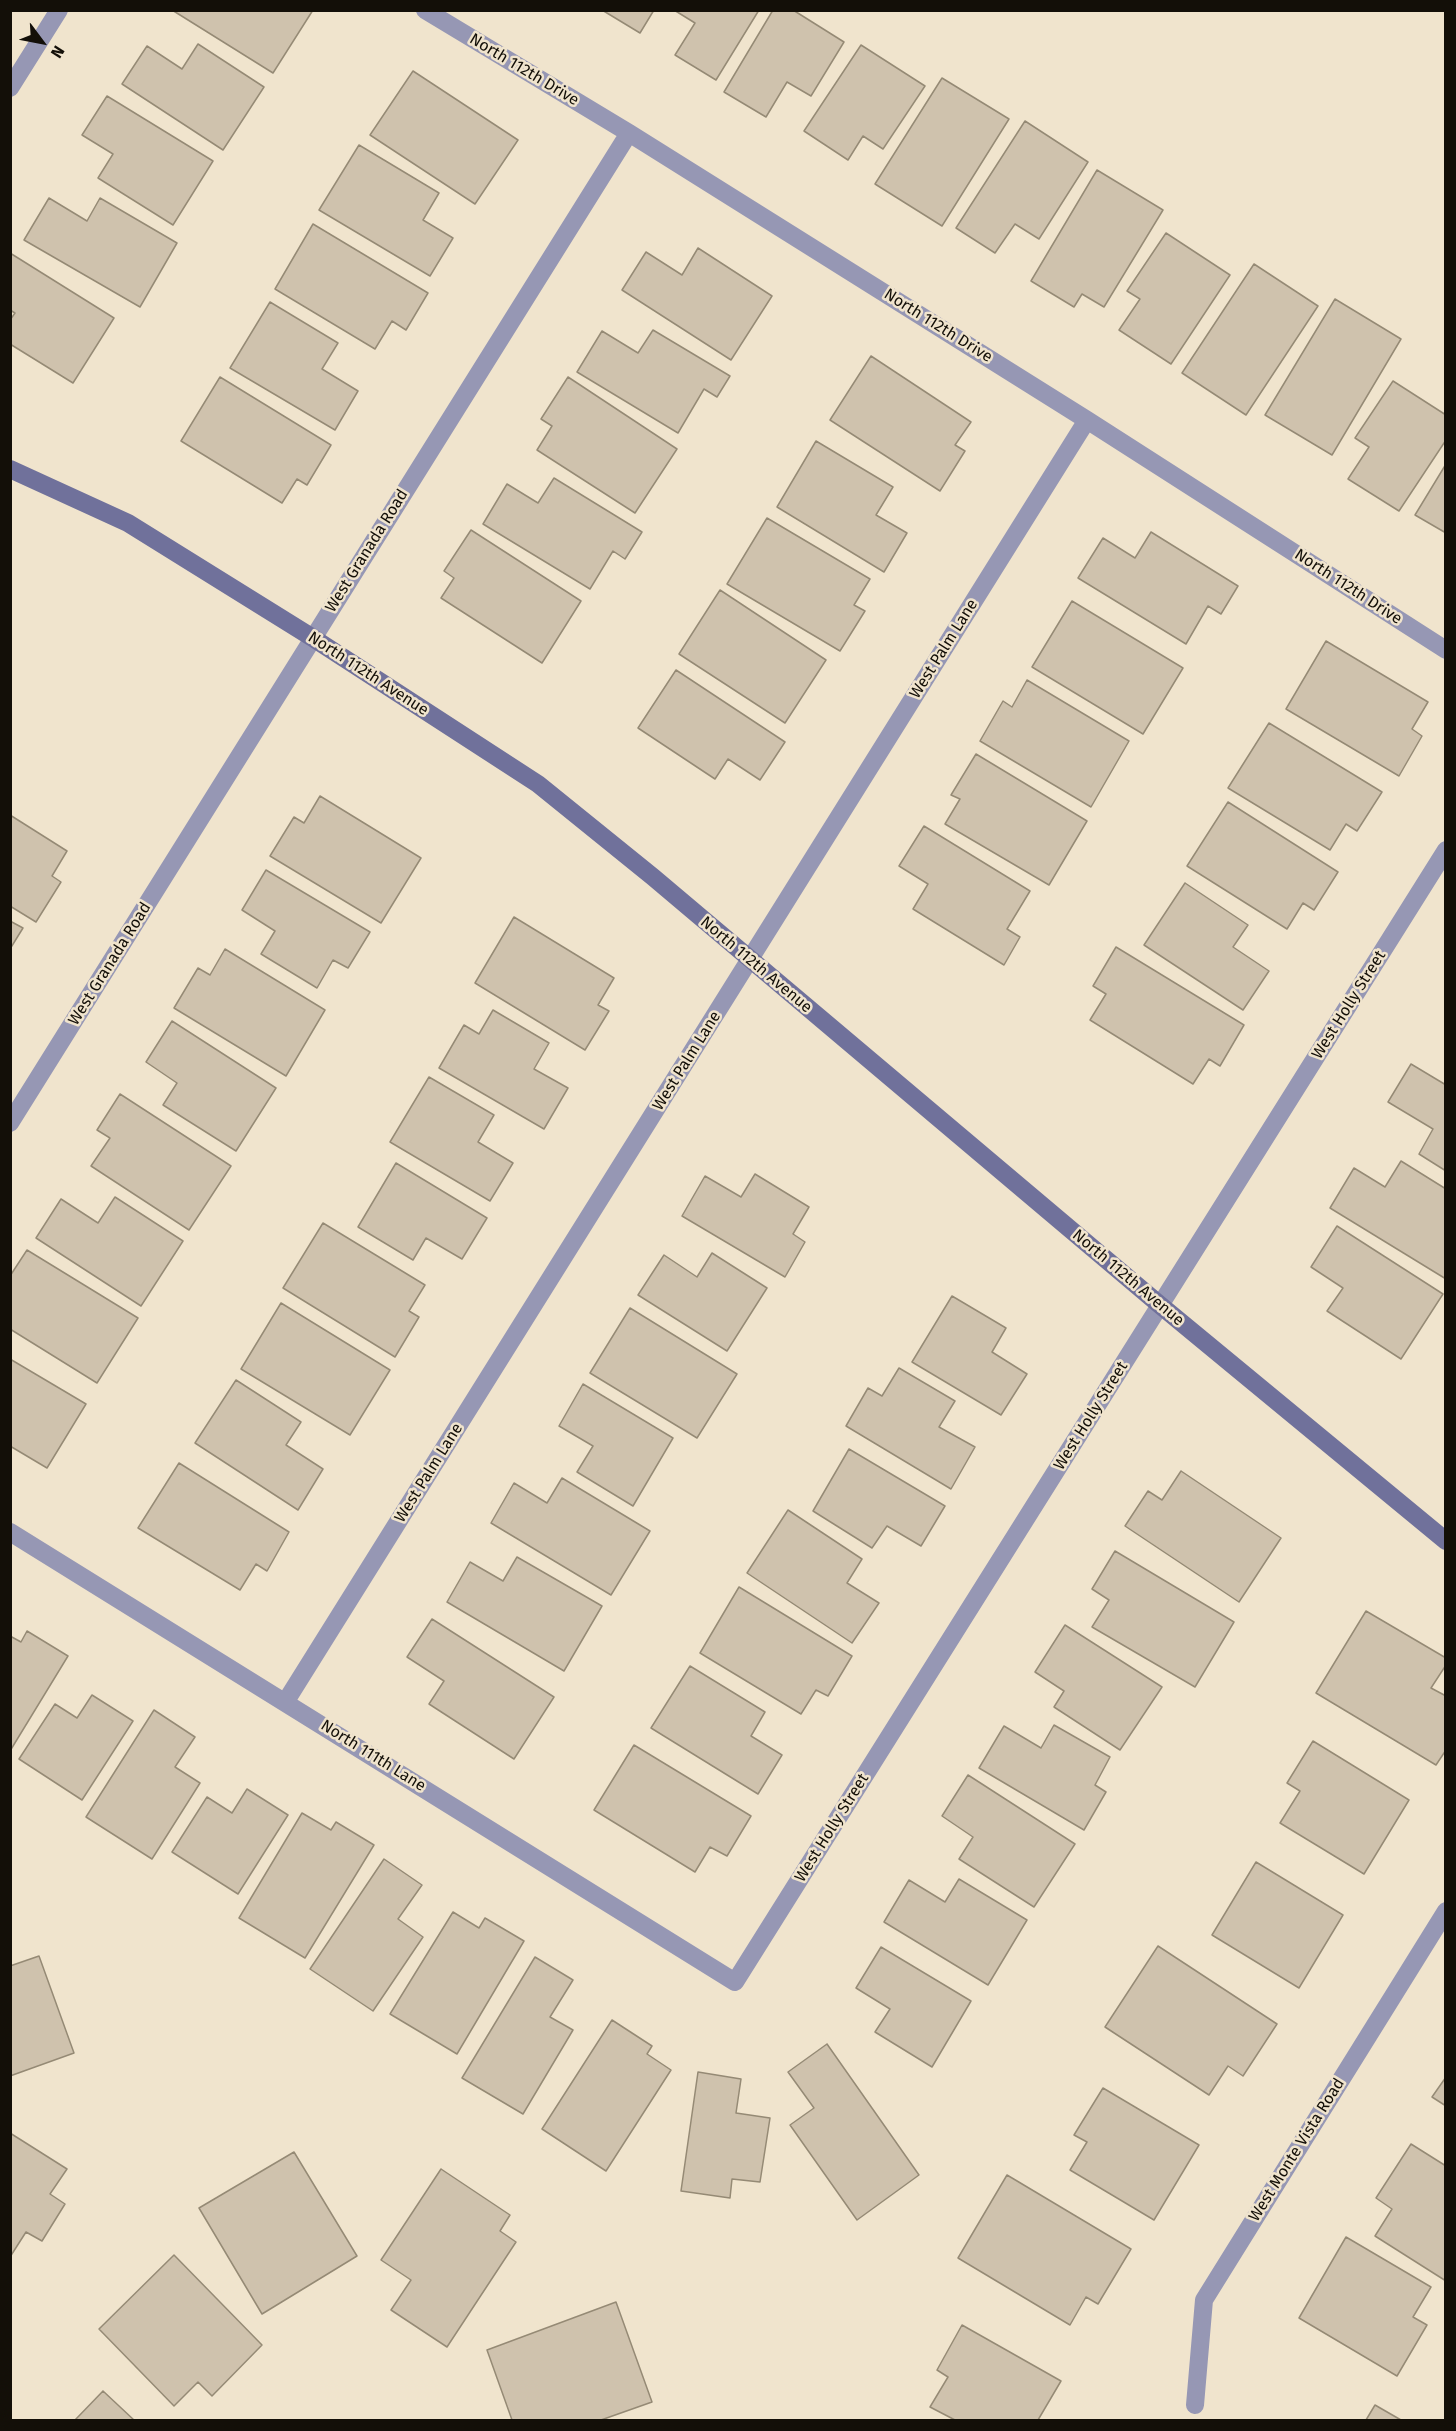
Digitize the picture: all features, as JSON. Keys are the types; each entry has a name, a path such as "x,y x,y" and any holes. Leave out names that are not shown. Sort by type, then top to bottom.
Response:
{"street":[{"path":"10,88 59,10"},
{"name":"North 112th Drive","path":"425,10 629,133 1087,420 1446,650"},
{"name":"West Granada Road","path":"10,1123 629,133"},
{"name":"West Palm Lane","path":"286,1701 1087,420"},
{"name":"North 112th Avenue","path":"10,469 128,523 313,638 538,784 653,877 749,961 1446,1541"},
{"name":"West Holly Street","path":"735,1982 1446,850"},
{"name":"North 111th Lane","path":"10,1532 286,1701 735,1982"},
{"name":"West Monte Vista Road","path":"1195,2405 1204,2300 1446,1911"}],"building":[{"path":"172,10 313,10 273,73"},
{"path":"602,10 654,10 640,33"},
{"path":"674,10 759,10 716,80 675,55 695,23"},
{"path":"773,10 793,10 844,42 811,96 787,82 766,117 724,92"},
{"path":"198,44 264,87 223,150 122,84 147,46 182,69"},
{"path":"861,45 925,86 883,149 863,136 848,160 804,131"},
{"path":"413,71 518,140 475,204 370,135"},
{"path":"942,78 1009,119 942,226 875,184"},
{"path":"107,96 213,161 173,225 98,178 113,154 82,135"},
{"path":"1025,121 1088,162 1039,239 1015,224 995,253 956,228"},
{"path":"359,145 439,193 423,220 453,238 430,276 319,210"},
{"path":"1097,170 1163,210 1104,307 1082,294 1074,307 1031,281"},
{"path":"49,198 87,221 100,198 177,243 140,307 24,240"},
{"path":"313,224 428,293 406,330 392,321 375,349 275,289"},
{"path":"1166,233 1230,275 1171,364 1119,330 1140,299 1127,291"},
{"path":"698,248 772,296 731,360 622,290 646,252 682,275"},
{"path":"10,253 114,318 73,383 10,344 10,320 15,313 10,310"},
{"path":"1254,264 1318,306 1246,415 1182,373"},
{"path":"1335,299 1401,339 1332,455 1265,415"},
{"path":"270,302 338,343 322,369 358,391 335,430 230,368"},
{"path":"653,330 730,376 717,397 704,389 678,433 577,372 602,331 638,353"},
{"path":"871,356 971,422 955,445 965,451 940,491 830,420"},
{"path":"220,377 331,445 307,485 297,479 282,503 181,441"},
{"path":"568,377 677,449 635,513 537,450 552,426 541,419"},
{"path":"1393,381 1446,415 1446,440 1399,511 1348,479 1369,447 1355,438"},
{"path":"816,441 893,487 876,515 907,533 884,572 777,507"},
{"path":"1446,464 1446,533 1415,515"},
{"path":"554,478 642,532 625,559 613,551 590,589 483,524 507,484 538,503"},
{"path":"767,518 870,579 854,605 865,611 840,651 727,584"},
{"path":"471,530 581,601 542,663 441,598 454,578 444,571"},
{"path":"1151,532 1238,586 1221,614 1208,606 1186,644 1078,578 1103,538 1135,558"},
{"path":"720,590 826,660 785,723 679,654"},
{"path":"1072,601 1183,668 1143,734 1032,667"},
{"path":"1326,641 1428,702 1412,729 1422,736 1399,776 1286,709"},
{"path":"676,670 785,742 760,780 728,759 715,779 638,728"},
{"path":"1027,680 1129,741 1091,807 980,741 1003,701 1012,707"},
{"path":"1269,723 1382,792 1357,831 1346,824 1330,850 1228,788"},
{"path":"976,754 1087,821 1049,885 945,824 960,799 951,795"},
{"path":"320,796 421,858 381,923 270,856 294,817 304,823"},
{"path":"1228,802 1338,872 1314,910 1303,903 1287,929 1187,866"},
{"path":"10,815 67,851 52,876 61,882 36,922 10,906"},
{"path":"924,826 1030,891 1007,929 1020,937 1004,965 913,909 928,884 899,866"},
{"path":"266,870 370,932 348,968 333,960 317,988 261,954 275,931 242,910"},
{"path":"1185,883 1248,925 1233,947 1269,971 1243,1010 1144,945"},
{"path":"514,917 614,978 598,1005 609,1011 585,1050 475,983"},
{"path":"10,921 23,928 10,949"},
{"path":"1116,947 1244,1025 1220,1066 1209,1059 1193,1084 1090,1020 1106,994 1093,986"},
{"path":"225,949 325,1010 286,1076 174,1008 198,968 210,975"},
{"path":"493,1010 549,1043 534,1069 568,1088 544,1129 439,1068 464,1025 479,1034"},
{"path":"172,1021 276,1088 236,1151 163,1105 177,1083 146,1062"},
{"path":"1411,1064 1446,1085 1446,1171 1419,1154 1433,1129 1388,1102"},
{"path":"429,1077 494,1115 478,1142 513,1163 490,1201 390,1142"},
{"path":"120,1094 231,1166 189,1230 91,1166 110,1138 97,1130"},
{"path":"1401,1161 1446,1189 1446,1279 1330,1208 1354,1168 1385,1187"},
{"path":"396,1163 487,1218 462,1259 426,1238 413,1260 358,1227"},
{"path":"755,1174 809,1207 793,1234 805,1242 785,1277 682,1216 705,1176 741,1197"},
{"path":"115,1197 183,1241 141,1306 36,1238 61,1199 98,1223"},
{"path":"323,1223 425,1285 409,1311 419,1317 395,1357 283,1288"},
{"path":"1337,1226 1443,1294 1401,1359 1327,1311 1343,1288 1311,1267"},
{"path":"27,1250 138,1318 97,1383 10,1329 10,1276"},
{"path":"712,1253 767,1288 727,1351 638,1295 664,1255 697,1277"},
{"path":"952,1296 1006,1328 992,1352 1027,1374 1001,1415 912,1362"},
{"path":"281,1303 390,1370 350,1435 241,1369"},
{"path":"630,1308 737,1374 697,1438 590,1373"},
{"path":"10,1359 86,1404 47,1468 10,1446"},
{"path":"899,1368 955,1401 939,1427 975,1447 951,1489 846,1426 868,1388 882,1396"},
{"path":"236,1380 301,1422 286,1445 323,1469 298,1510 195,1443"},
{"path":"583,1384 673,1438 633,1506 577,1472 593,1446 559,1426"},
{"path":"849,1449 945,1506 921,1546 887,1526 872,1548 813,1511"},
{"path":"179,1463 289,1532 267,1571 256,1564 240,1590 138,1528"},
{"path":"1181,1471 1281,1538 1239,1602 1125,1526 1148,1491 1162,1500"},
{"path":"562,1478 650,1531 611,1595 491,1523 514,1483 547,1503"},
{"path":"788,1510 862,1559 847,1583 879,1603 852,1643 747,1573"},
{"path":"1115,1551 1234,1622 1195,1687 1092,1627 1109,1600 1092,1589"},
{"path":"517,1557 602,1606 564,1671 447,1602 470,1562 503,1581"},
{"path":"739,1587 852,1656 828,1696 816,1690 801,1714 700,1653"},
{"path":"1366,1611 1446,1658 1446,1665 1431,1688 1446,1696 1446,1750 1436,1765 1316,1693"},
{"path":"432,1619 554,1697 514,1759 429,1704 444,1681 407,1657"},
{"path":"1065,1625 1162,1687 1120,1750 1054,1707 1064,1691 1035,1672"},
{"path":"27,1631 68,1656 10,1751 10,1636 21,1642"},
{"path":"690,1666 765,1712 751,1736 782,1755 758,1794 651,1728"},
{"path":"92,1695 133,1721 82,1800 19,1759 55,1704 77,1718"},
{"path":"154,1710 195,1737 175,1767 200,1783 152,1859 86,1817"},
{"path":"1054,1725 1110,1757 1095,1785 1106,1792 1084,1830 979,1768 1004,1726 1041,1748"},
{"path":"1313,1741 1409,1800 1364,1874 1280,1823 1300,1791 1287,1783"},
{"path":"634,1745 751,1816 727,1856 710,1847 695,1872 594,1810"},
{"path":"968,1775 1075,1844 1034,1907 959,1859 973,1837 942,1816"},
{"path":"247,1789 288,1815 238,1894 172,1852 207,1797 232,1813"},
{"path":"302,1813 331,1830 336,1822 374,1845 305,1958 239,1918"},
{"path":"384,1859 422,1885 398,1919 423,1937 373,2011 310,1969"},
{"path":"1256,1862 1343,1915 1299,1988 1212,1935"},
{"path":"959,1879 1027,1920 988,1985 884,1922 909,1880 945,1902"},
{"path":"453,1912 479,1928 485,1918 524,1941 457,2054 390,2014"},
{"path":"1158,1946 1277,2024 1243,2076 1228,2066 1209,2095 1105,2027"},
{"path":"881,1947 971,2001 932,2067 875,2032 890,2009 856,1988"},
{"path":"39,1956 74,2053 10,2076 10,1966"},
{"path":"535,1957 573,1980 550,2017 573,2030 523,2114 462,2078"},
{"path":"612,2020 652,2046 647,2054 671,2070 606,2171 542,2129"},
{"path":"827,2044 919,2175 857,2220 790,2125 814,2108 788,2072"},
{"path":"698,2072 741,2079 736,2113 770,2118 760,2182 732,2179 730,2198 681,2191"},
{"path":"1446,2077 1446,2106 1432,2097"},
{"path":"1103,2088 1199,2145 1154,2220 1070,2170 1087,2142 1074,2135"},
{"path":"10,2133 67,2169 50,2194 65,2204 42,2241 26,2232 10,2257"},
{"path":"1411,2144 1446,2166 1446,2281 1375,2236 1392,2209 1376,2198"},
{"path":"294,2152 357,2256 262,2314 199,2208"},
{"path":"441,2169 510,2215 500,2231 516,2242 447,2347 391,2310 411,2280 381,2260"},
{"path":"1007,2175 1131,2249 1098,2304 1086,2297 1070,2325 958,2258"},
{"path":"1346,2237 1431,2287 1413,2317 1427,2325 1397,2376 1299,2318"},
{"path":"174,2255 262,2345 212,2396 198,2382 174,2406 99,2329"},
{"path":"616,2302 652,2402 601,2420 512,2420 487,2350"},
{"path":"962,2325 1061,2381 1038,2420 955,2420 930,2407 948,2377 937,2370"},
{"path":"103,2391 134,2420 75,2420"},
{"path":"1375,2405 1401,2420 1366,2420"}]}
